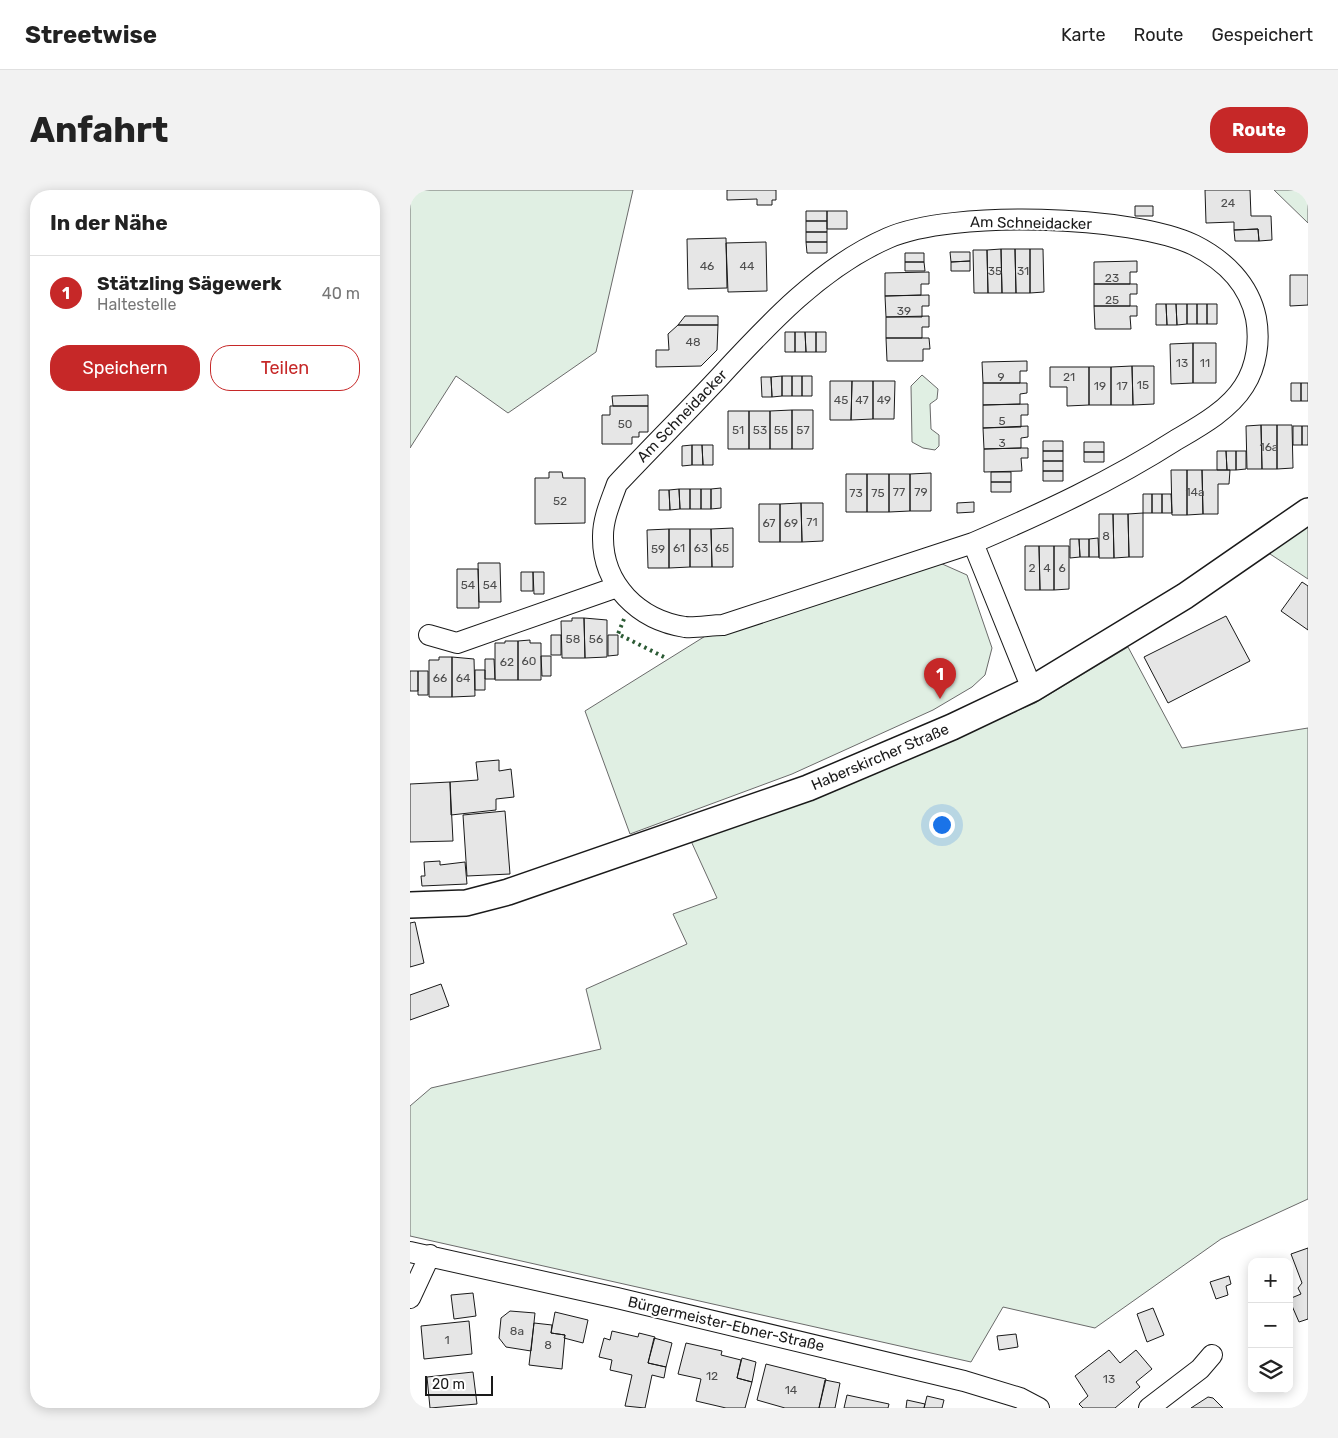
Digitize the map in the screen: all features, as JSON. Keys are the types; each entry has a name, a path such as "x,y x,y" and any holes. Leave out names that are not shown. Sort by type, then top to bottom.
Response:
{"street":[{"name":"Am Schneidacker","path":"1019,220 1061,221 1145,230 1192,244 1217,258 1247,291 1258,329 1255,361 1245,385 1237,395 1206,422 1130,469 1036,516 973,543 723,625 686,627 652,618 633,606 617,587 606,562 603,536 606,514 617,484 750,345 804,294 848,258 890,237 941,224 1019,220"},
{"name":"Haberskircher Straße","path":"410,904 466,902 508,892 808,788 952,727 1032,689 1185,596 1308,511"},
{"path":"973,543 1032,689"},
{"path":"429,635 457,642 617,587"},
{"name":"Bürgermeister-Ebner-Straße","path":"410,1252 430,1255 964,1381 1020,1398 1039,1408"},
{"path":"410,1298 430,1255"},
{"path":"1149,1408 1200,1369 1212,1355"}],"green space":[{"path":"410,190 633,190 596,352 508,413 456,376 410,448"},
{"path":"1274,190 1308,190 1308,223"},
{"path":"922,375 938,389 937,399 930,404 931,429 939,435 939,446 935,450 923,448 912,442 911,386"},
{"path":"1308,524 1308,579 1267,552"},
{"path":"940,563 967,575 992,648 985,675 972,687 933,710 792,774 630,834 585,711 707,635"},
{"path":"1128,647 1182,748 1308,728 1308,1199 1221,1239 1095,1328 1003,1307 971,1362 410,1236 410,1106 431,1088 601,1049 586,989 687,944 673,914 717,898 691,841 949,741 1035,703"}],"building":[{"path":"727,190 776,190 776,200 772,200 772,205 757,205 757,199 727,200"},
{"path":"1205,190 1250,190 1251,216 1271,216 1272,240 1259,241 1258,229 1234,230 1234,222 1206,223"},
{"path":"1135,206 1153,206 1153,216 1135,216"},
{"path":"806,211 827,211 827,221 806,221"},
{"path":"827,211 847,211 847,229 827,229"},
{"path":"806,221 827,221 827,232 806,232"},
{"path":"1258,229 1259,241 1235,241 1234,230"},
{"path":"806,232 827,232 827,242 806,242"},
{"path":"726,238 727,288 688,289 687,239"},
{"path":"766,242 767,291 728,292 726,243"},
{"path":"806,242 827,242 827,253 807,253"},
{"path":"1001,249 1015,249 1016,293 1002,293"},
{"path":"1001,249 1002,293 988,293 987,250"},
{"path":"1015,249 1030,249 1030,293 1016,293"},
{"path":"1030,249 1043,249 1044,292 1030,293"},
{"path":"973,250 987,250 988,293 974,293"},
{"path":"950,252 970,252 970,261 951,262"},
{"path":"905,253 924,253 924,262 905,262"},
{"path":"970,261 970,271 951,271 951,262"},
{"path":"1137,261 1137,272 1130,272 1130,284 1094,284 1094,262"},
{"path":"905,262 924,262 925,271 905,271"},
{"path":"929,272 929,284 921,284 921,295 885,296 885,273"},
{"path":"1290,275 1308,275 1308,305 1290,306"},
{"path":"1094,284 1137,284 1137,294 1130,294 1130,306 1094,306"},
{"path":"929,295 929,306 922,306 922,317 886,317 885,296"},
{"path":"1156,304 1166,304 1167,325 1156,325"},
{"path":"1166,304 1176,304 1177,325 1167,325"},
{"path":"1176,304 1187,304 1187,324 1177,325"},
{"path":"1187,304 1197,304 1197,324 1187,324"},
{"path":"1197,304 1207,304 1207,324 1197,324"},
{"path":"1207,304 1217,304 1217,324 1207,324"},
{"path":"1094,306 1137,306 1137,316 1130,316 1131,329 1095,329"},
{"path":"685,316 718,316 718,325 678,325"},
{"path":"929,316 929,327 922,327 922,338 886,338 886,317"},
{"path":"678,325 718,325 717,350 701,366 656,367 656,350 669,350 668,334"},
{"path":"785,332 795,332 795,352 785,352"},
{"path":"795,332 805,332 806,352 795,352"},
{"path":"805,332 816,332 816,352 806,352"},
{"path":"816,332 826,332 826,352 816,352"},
{"path":"886,338 929,338 930,349 923,349 923,361 887,361"},
{"path":"1193,343 1216,343 1216,383 1193,383"},
{"path":"1193,343 1193,383 1171,384 1170,344"},
{"path":"1027,361 1027,371 1020,371 1020,383 983,383 982,362"},
{"path":"1132,366 1154,366 1154,404 1133,405"},
{"path":"1132,366 1133,405 1111,405 1111,367"},
{"path":"1050,367 1089,367 1089,405 1067,406 1067,387 1050,387"},
{"path":"1089,367 1111,367 1111,405 1089,405"},
{"path":"782,376 782,396 772,397 771,377"},
{"path":"782,376 792,376 792,396 782,396"},
{"path":"792,376 802,376 802,396 792,396"},
{"path":"802,376 812,376 812,396 802,396"},
{"path":"761,377 771,377 772,397 762,397"},
{"path":"830,381 852,381 851,420 830,420"},
{"path":"852,381 873,381 873,419 851,420"},
{"path":"873,381 895,381 894,419 873,419"},
{"path":"983,383 1027,383 1027,393 1020,394 1020,404 983,405"},
{"path":"1291,383 1301,383 1301,401 1291,401"},
{"path":"1301,383 1308,383 1308,401 1301,401"},
{"path":"648,395 648,406 613,406 612,396"},
{"path":"1028,404 1028,415 1021,415 1021,427 983,428 983,405"},
{"path":"610,406 648,406 648,432 639,432 639,437 632,437 632,444 602,444 602,415 610,415"},
{"path":"792,410 813,410 813,449 792,449"},
{"path":"792,410 792,449 770,449 770,411"},
{"path":"728,411 749,411 749,449 728,449"},
{"path":"749,411 770,411 770,449 749,449"},
{"path":"1261,425 1262,469 1247,469 1246,426"},
{"path":"1261,425 1277,425 1277,469 1262,469"},
{"path":"1277,425 1292,425 1293,468 1277,469"},
{"path":"1028,426 1028,437 1021,438 1021,448 984,449 983,428"},
{"path":"1293,426 1302,426 1302,445 1293,445"},
{"path":"1302,426 1308,426 1308,445 1302,445"},
{"path":"1043,441 1063,441 1063,451 1043,451"},
{"path":"1084,442 1104,442 1104,452 1084,452"},
{"path":"692,445 692,465 682,466 682,446"},
{"path":"692,445 702,445 703,465 692,465"},
{"path":"702,445 713,445 713,465 703,465"},
{"path":"1028,448 1028,458 1021,458 1022,471 984,472 984,449"},
{"path":"1043,451 1063,451 1063,461 1043,461"},
{"path":"1217,451 1226,451 1227,470 1217,470"},
{"path":"1226,451 1236,451 1236,470 1227,470"},
{"path":"1236,451 1246,451 1246,469 1236,470"},
{"path":"1084,452 1104,452 1104,462 1084,462"},
{"path":"1043,461 1063,461 1063,471 1043,471"},
{"path":"1171,470 1187,470 1187,515 1172,515"},
{"path":"1187,470 1202,470 1203,514 1187,515"},
{"path":"1202,470 1230,470 1229,484 1218,484 1218,514 1203,514"},
{"path":"1043,471 1063,471 1063,481 1043,481"},
{"path":"549,472 562,472 563,478 585,478 585,523 535,524 535,478 549,478"},
{"path":"991,472 1011,472 1011,482 991,482"},
{"path":"931,473 931,511 910,511 910,474"},
{"path":"846,474 867,474 867,512 846,512"},
{"path":"867,474 889,474 889,512 867,512"},
{"path":"889,474 910,474 910,511 889,512"},
{"path":"991,482 1011,482 1011,492 991,492"},
{"path":"721,488 721,508 711,509 711,489"},
{"path":"679,489 690,489 690,509 680,509"},
{"path":"679,489 680,509 670,510 669,490"},
{"path":"690,489 701,489 701,509 690,509"},
{"path":"701,489 711,489 711,509 701,509"},
{"path":"659,490 669,490 670,510 659,510"},
{"path":"1143,494 1152,494 1152,513 1143,513"},
{"path":"1152,494 1162,494 1162,513 1152,513"},
{"path":"1162,494 1171,494 1172,513 1162,513"},
{"path":"974,502 974,512 957,513 957,503"},
{"path":"801,503 802,542 780,542 780,504"},
{"path":"801,503 823,503 823,541 802,542"},
{"path":"759,504 780,504 780,542 759,542"},
{"path":"1143,513 1143,557 1129,557 1128,514"},
{"path":"1099,514 1113,514 1114,558 1099,558"},
{"path":"1113,514 1128,514 1129,557 1114,558"},
{"path":"733,528 733,567 712,567 711,529"},
{"path":"669,529 690,529 690,567 669,568"},
{"path":"669,529 669,568 648,568 647,530"},
{"path":"690,529 711,529 712,567 690,567"},
{"path":"1098,538 1099,557 1089,557 1089,539"},
{"path":"1070,539 1079,539 1080,557 1070,558"},
{"path":"1079,539 1089,539 1089,557 1080,557"},
{"path":"1025,546 1039,546 1040,590 1025,590"},
{"path":"1039,546 1054,546 1054,590 1040,590"},
{"path":"1054,546 1069,546 1069,589 1054,590"},
{"path":"478,563 500,563 501,602 479,602"},
{"path":"457,569 478,569 479,608 457,608"},
{"path":"521,572 533,572 533,591 521,591"},
{"path":"533,572 544,572 544,594 534,594"},
{"path":"1302,582 1308,586 1308,630 1281,611"},
{"path":"1226,616 1250,661 1168,703 1144,657"},
{"path":"572,618 584,618 585,658 562,658 561,621 572,621"},
{"path":"584,618 607,620 607,657 585,658"},
{"path":"551,635 561,635 561,655 551,655"},
{"path":"608,635 618,635 618,655 608,656"},
{"path":"530,640 530,643 541,643 541,680 518,680 518,641"},
{"path":"505,641 518,641 518,680 495,680 495,643 505,643"},
{"path":"541,656 551,656 551,676 542,676"},
{"path":"439,657 452,657 452,697 429,697 429,660 439,660"},
{"path":"452,657 474,659 475,696 452,697"},
{"path":"485,659 494,659 495,679 485,679"},
{"path":"475,670 485,670 485,690 475,690"},
{"path":"410,671 418,671 418,691 410,691"},
{"path":"418,671 428,671 428,695 418,695"},
{"path":"499,760 499,771 511,769 514,797 496,799 496,810 451,815 450,782 478,780 476,762"},
{"path":"450,782 453,841 410,842 410,784"},
{"path":"505,811 510,874 467,876 463,815"},
{"path":"440,861 440,865 465,862 467,884 422,886 421,876 425,876 424,862"},
{"path":"415,922 424,963 410,967 410,923"},
{"path":"441,984 449,1006 410,1020 410,995"},
{"path":"1308,1248 1308,1319 1299,1322 1293,1308 1293,1297 1301,1294 1298,1288 1302,1283 1291,1254"},
{"path":"1229,1276 1231,1284 1226,1286 1228,1295 1216,1299 1210,1282"},
{"path":"473,1293 476,1316 454,1319 451,1295"},
{"path":"1153,1308 1164,1335 1147,1342 1137,1314"},
{"path":"510,1311 535,1313 531,1351 506,1347 499,1338 501,1318"},
{"path":"555,1312 588,1320 583,1343 564,1338 565,1335 551,1333"},
{"path":"469,1321 472,1354 424,1359 421,1326"},
{"path":"534,1323 552,1325 551,1333 565,1335 562,1369 529,1365"},
{"path":"612,1331 638,1337 639,1333 655,1337 648,1363 666,1367 664,1378 652,1375 645,1408 625,1406 632,1375 610,1370 612,1360 599,1357 604,1338 610,1340"},
{"path":"1016,1334 1018,1347 999,1350 997,1336"},
{"path":"654,1338 672,1343 666,1367 648,1363"},
{"path":"686,1343 722,1351 721,1355 741,1360 737,1378 752,1382 745,1408 726,1408 696,1401 701,1379 678,1374"},
{"path":"1109,1350 1120,1363 1136,1350 1152,1369 1136,1382 1140,1387 1115,1408 1083,1408 1079,1404 1088,1396 1075,1376"},
{"path":"742,1358 756,1362 752,1382 737,1378"},
{"path":"766,1364 826,1379 819,1408 785,1408 757,1400"},
{"path":"473,1372 477,1404 430,1408 427,1377"},
{"path":"825,1380 840,1383 835,1408 819,1408"},
{"path":"847,1395 889,1404 888,1408 844,1408"},
{"path":"927,1396 944,1400 942,1408 924,1408"},
{"path":"1208,1397 1213,1398 1223,1408 1191,1408"},
{"path":"907,1400 925,1404 924,1408 906,1408"}],"hedge":[{"path":"624,619 618,634 664,657"}],"place":[{"name":"Stätzling Sägewerk","path":"940,699"}]}
